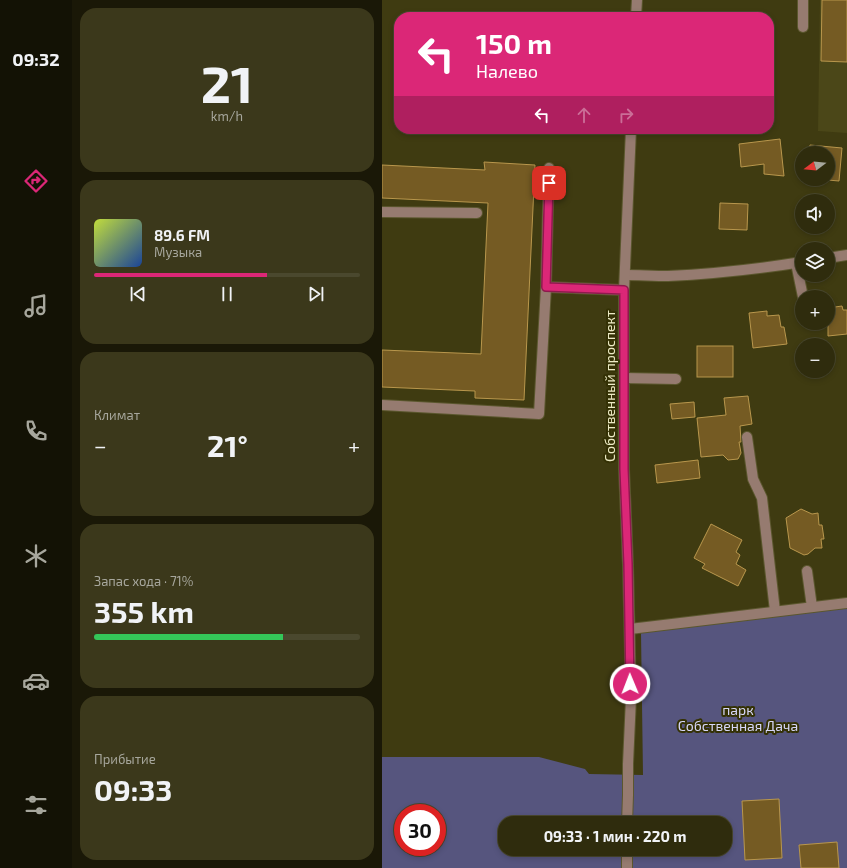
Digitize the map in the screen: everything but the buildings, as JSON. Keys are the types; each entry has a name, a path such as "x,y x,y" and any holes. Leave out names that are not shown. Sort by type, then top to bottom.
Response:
{"street":[{"path":"636,12 637,0"},
{"path":"803,0 803,27"},
{"name":"Собственный проспект","path":"627,816 631,698 624,469 624,290 631,134"},
{"path":"382,405 538,414 546,287 549,168"},
{"path":"382,212 477,213"},
{"path":"835,257 847,255"},
{"path":"625,275 666,276 795,264"},
{"path":"546,287 624,290"},
{"path":"624,378 676,380"},
{"path":"747,437 753,479 762,498 775,611"},
{"path":"807,571 812,607"},
{"path":"630,629 847,603"},
{"path":"627,856 627,868"}],"shaded area":[{"path":"820,0 847,0 847,133 818,131"}],"green space":[{"name":"парк Собственная Дача","path":"847,608 847,868 382,868 382,757 539,757 585,769 589,774 643,775 641,633"}],"route":[{"path":"549,183 546,287 624,290 624,469 628,564 630,684"}]}
